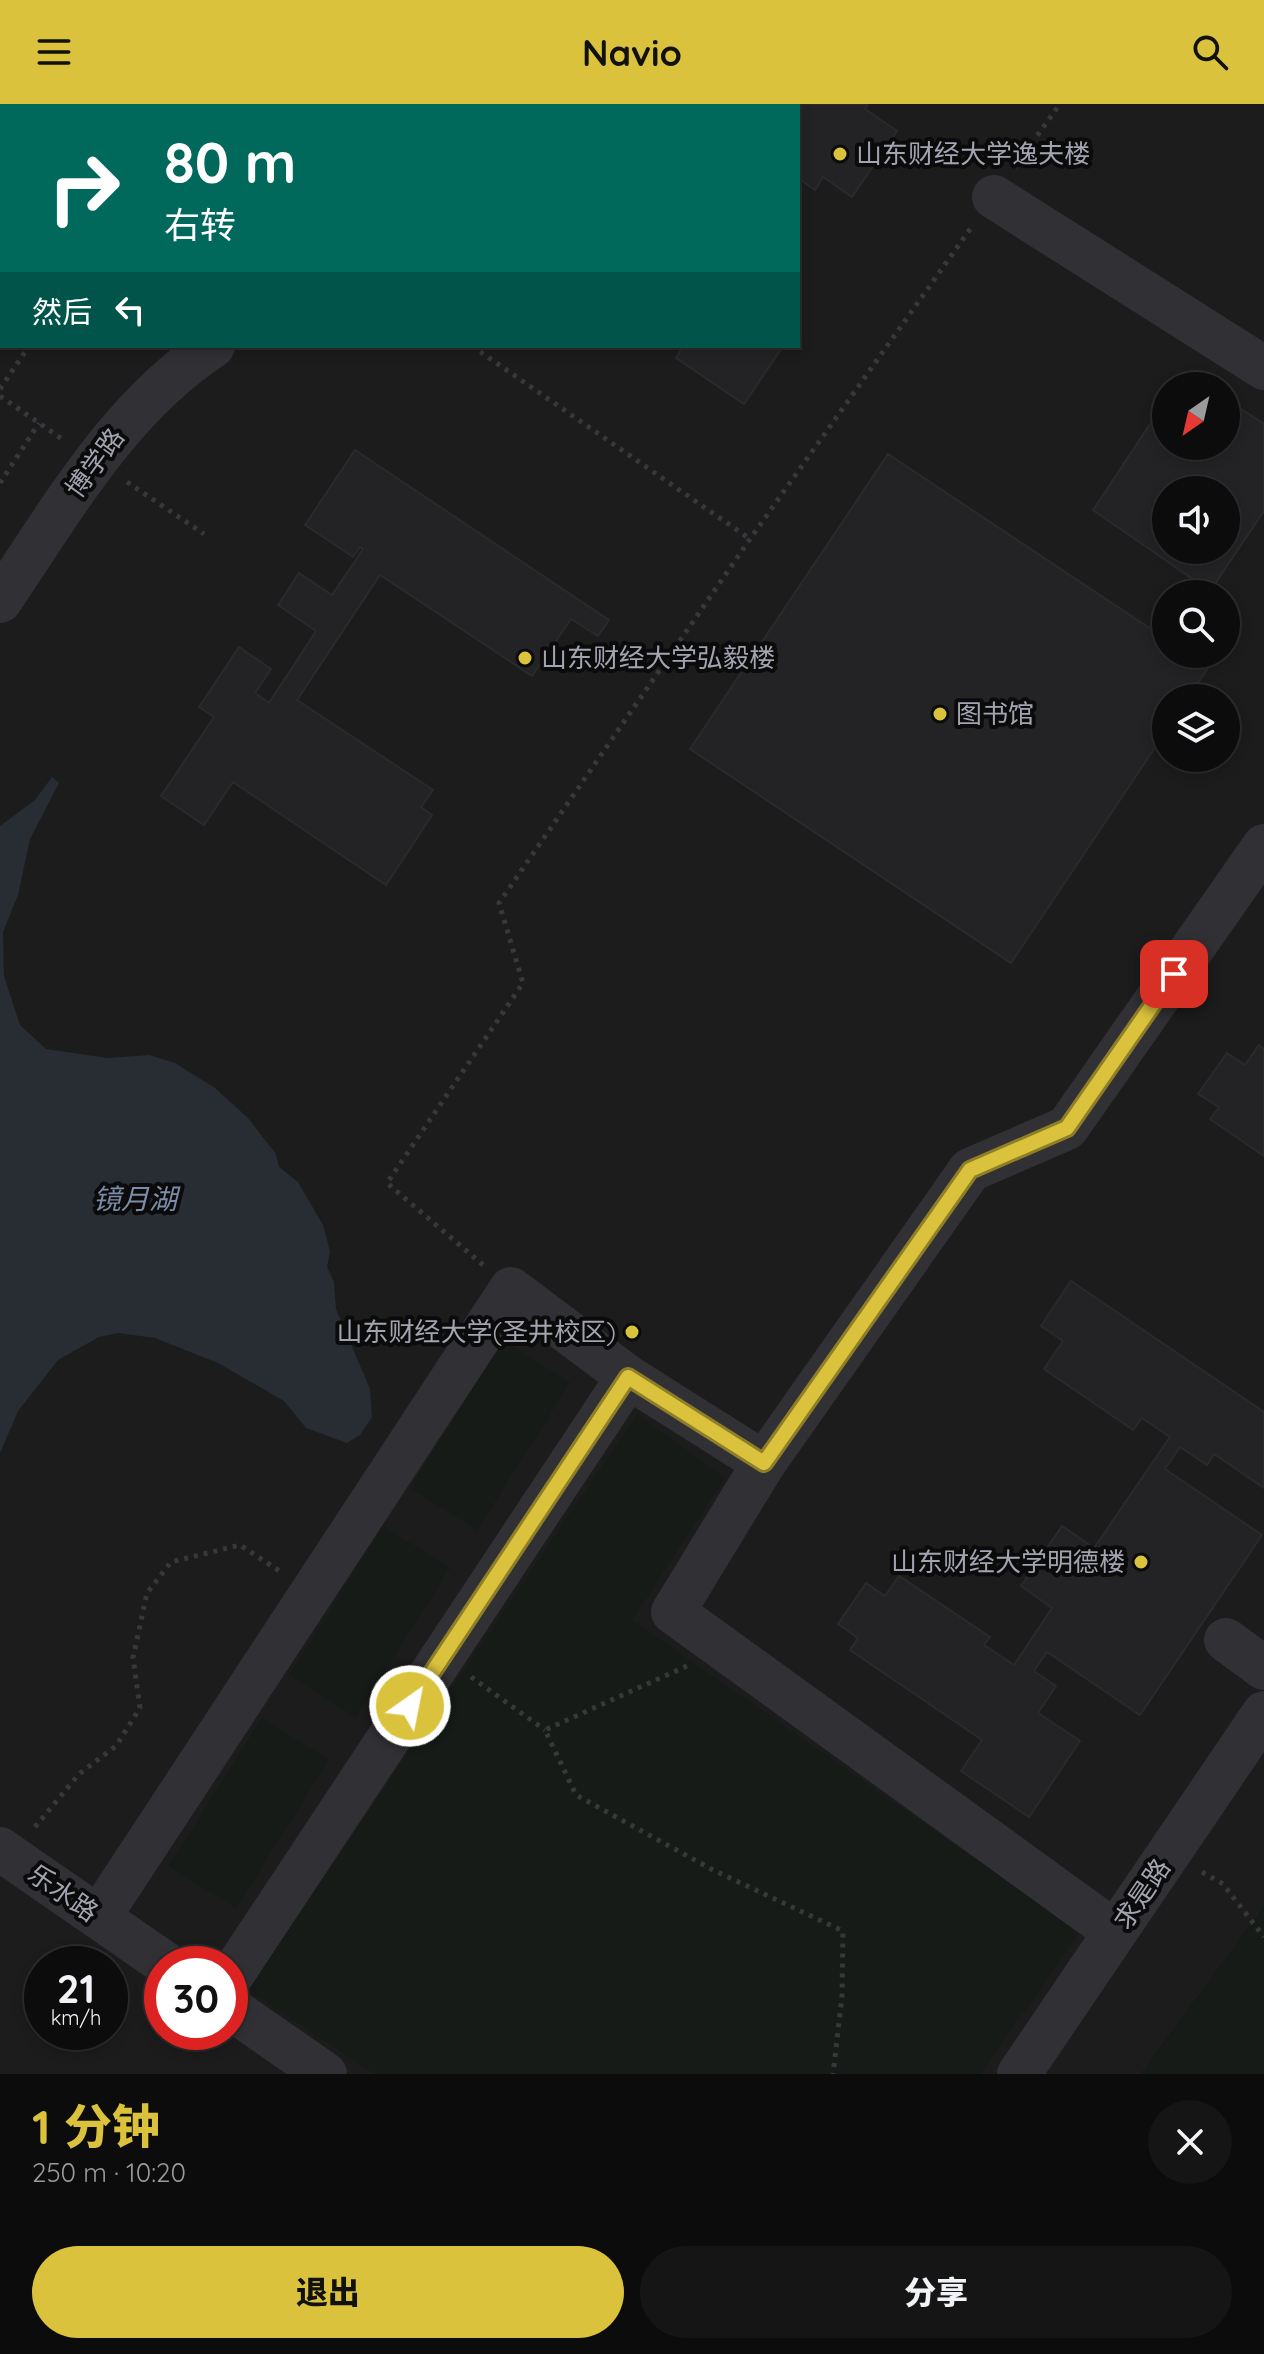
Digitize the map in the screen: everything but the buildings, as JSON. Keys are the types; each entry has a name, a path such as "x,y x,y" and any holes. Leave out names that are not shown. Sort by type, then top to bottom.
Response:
{"street":[{"path":"994,197 1264,368"},
{"name":"博学路","path":"0,601 95,461 150,394 210,348"},
{"path":"1115,1932 673,1612 764,1463 970,1170 1067,1128 1264,846"},
{"path":"99,1917 511,1289 628,1377 764,1463"},
{"path":"248,1951 628,1377"},
{"path":"1226,1640 1264,1668"},
{"name":"求是路","path":"1019,2074 1264,1713"},
{"name":"乐水路","path":"5,1852 144,1949"},
{"path":"248,2021 325,2074"}],"path":[{"path":"511,1289 387,1183 523,983 499,903 750,539 1060,104"},
{"path":"0,389 28,348"},
{"path":"475,348 750,539"},
{"path":"0,396 204,534"},
{"path":"0,483 39,423"},
{"path":"5,1852 79,1774 116,1746 140,1708 133,1658 147,1593 171,1562 240,1545 312,1592"},
{"path":"545,1730 725,1649"},
{"path":"443,1656 545,1730 576,1795 713,1870 843,1931 842,1996 833,2074"},
{"path":"1169,1853 1223,1884 1264,1937"}],"shaded area":[{"name":"山东财经大学(圣井校区)","path":"800,104 1264,104 1264,1907 1141,2074 0,2074 0,348 800,348"},
{"path":"504,1340 570,1383 477,1530 410,1488"},
{"path":"637,1414 725,1478 632,1620 1080,1932 980,2074 375,2074 248,1990"},
{"path":"383,1526 450,1568 356,1717 289,1675"},
{"path":"262,1718 329,1760 236,1908 169,1866"},
{"path":"1264,1907 1264,2074 1141,2074"}],"water":[{"name":"镜月湖","path":"52,777 59,783 30,839 18,895 3,932 4,976 20,1025 46,1049 108,1058 149,1055 175,1063 215,1088 248,1118 276,1154 279,1167 298,1182 323,1225 330,1251 327,1267 334,1282 336,1309 370,1389 372,1417 360,1435 347,1443 306,1428 284,1401 218,1363 155,1338 118,1333 99,1337 58,1360 18,1411 0,1453 0,826 35,800"}],"place":[{"name":"山东财经大学逸夫楼","path":"840,154"},
{"name":"山东财经大学弘毅楼","path":"525,658"},
{"name":"图书馆","path":"940,714"},
{"name":"山东财经大学(圣井校区)","path":"632,1332"},
{"name":"山东财经大学明德楼","path":"1141,1562"}],"route":[{"path":"410,1706 628,1377 764,1463 970,1170 1067,1128 1174,974"}]}
